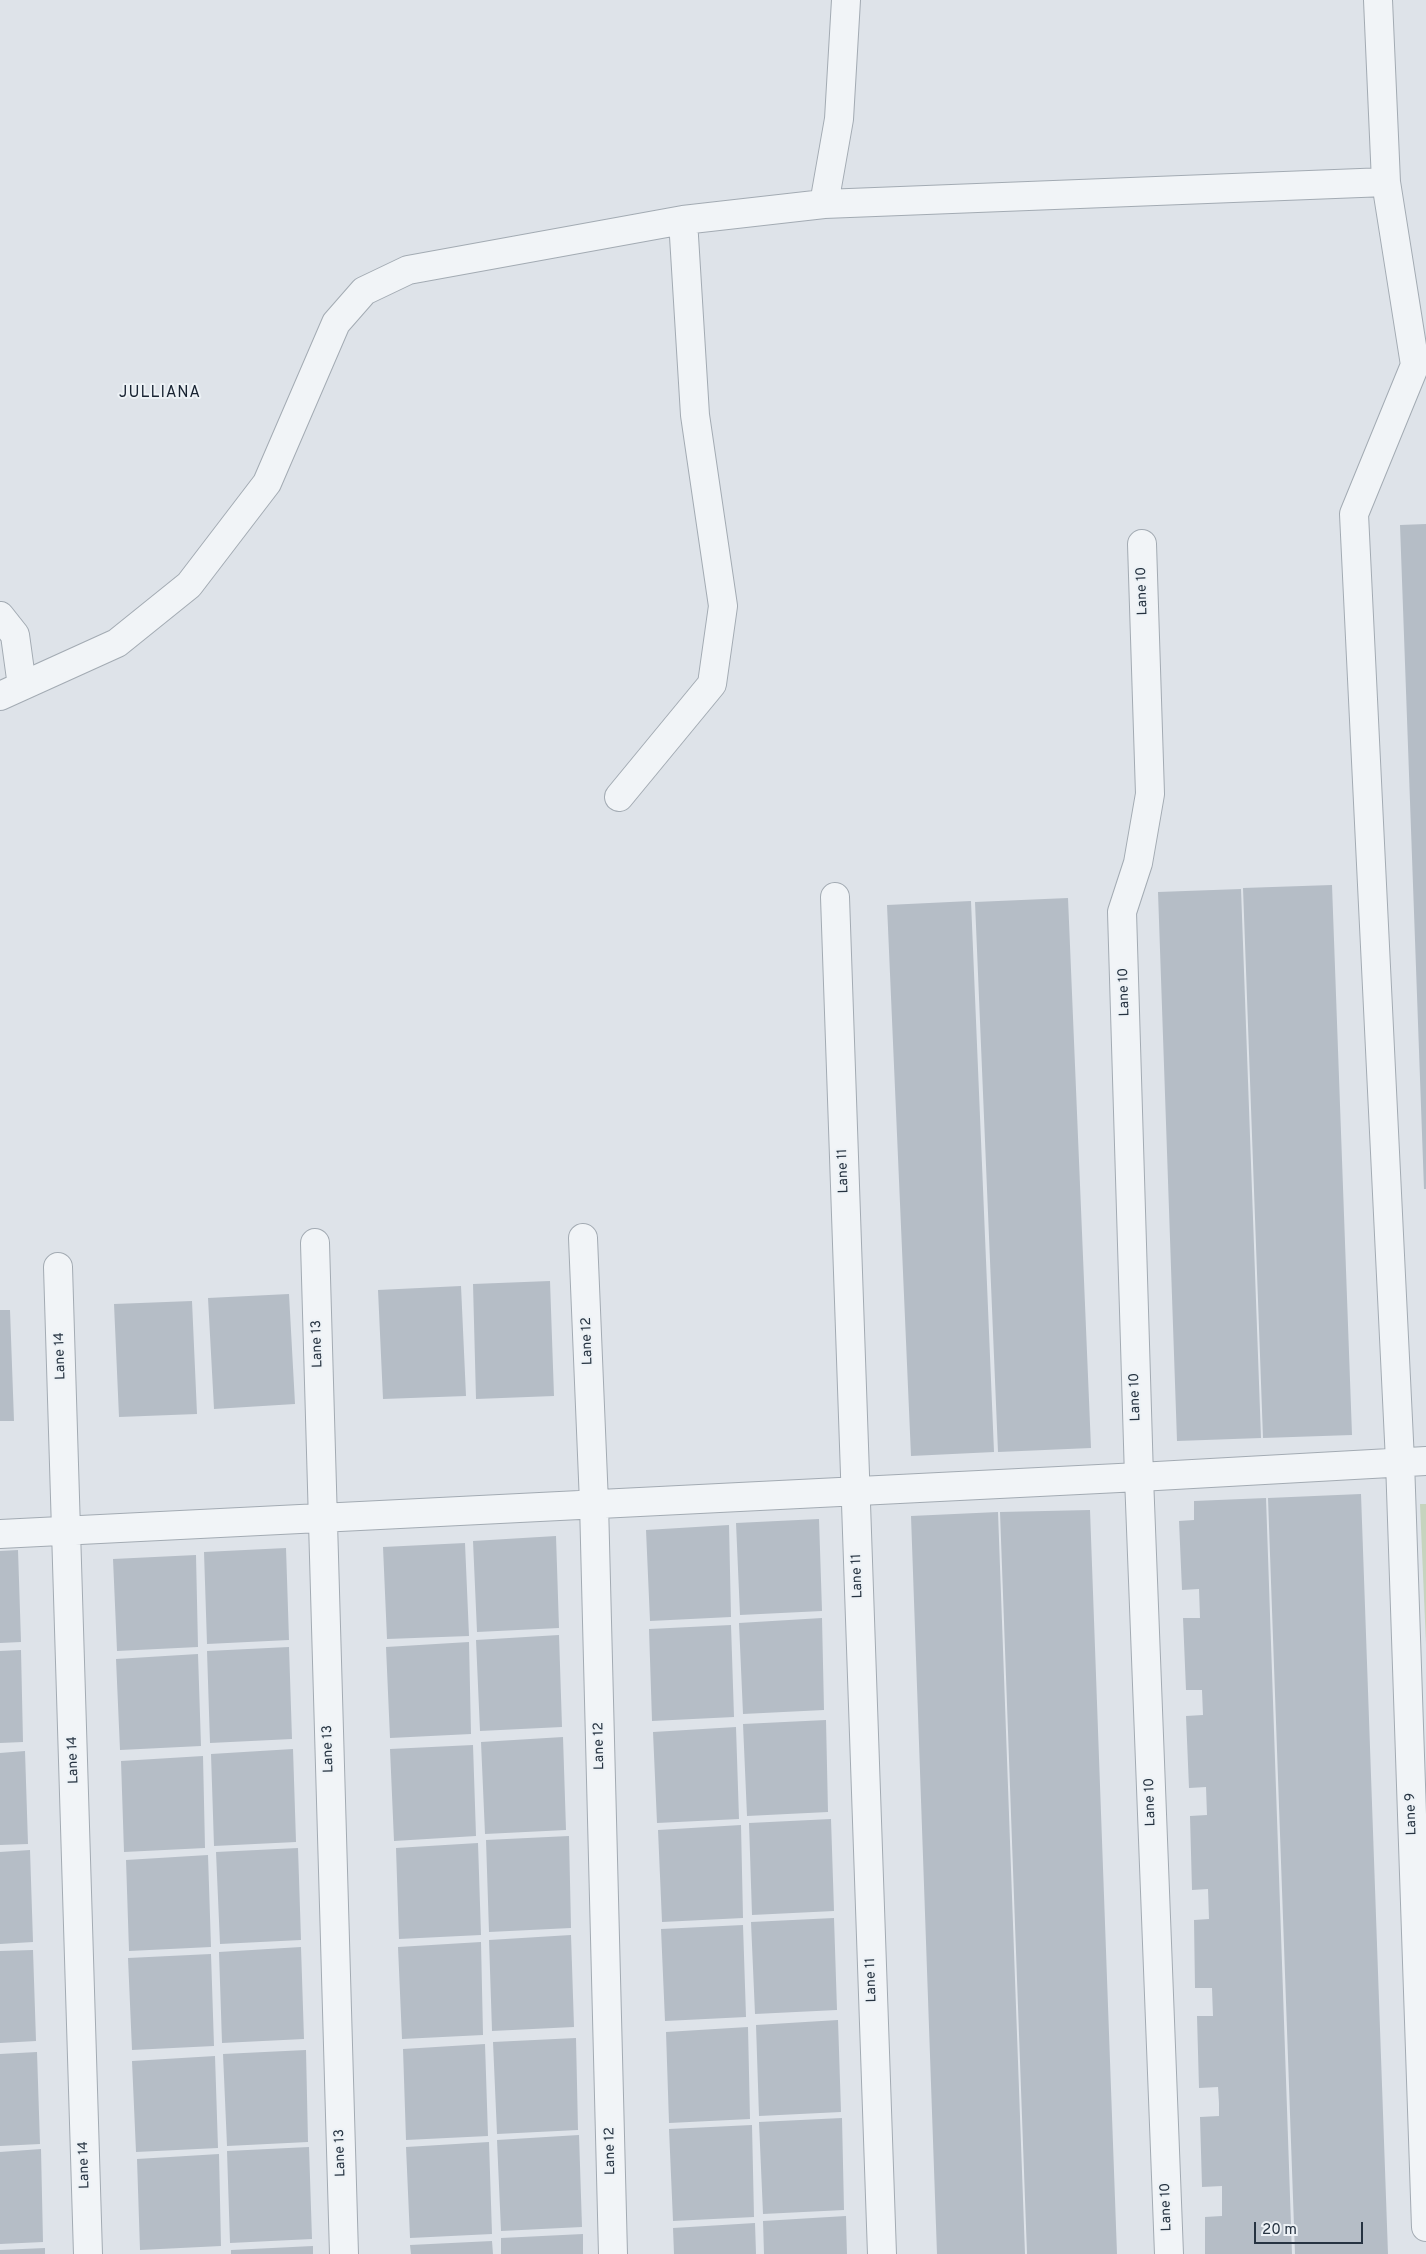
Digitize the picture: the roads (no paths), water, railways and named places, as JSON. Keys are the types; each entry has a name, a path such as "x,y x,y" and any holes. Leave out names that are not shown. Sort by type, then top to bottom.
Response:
{"street":[{"path":"824,204 839,119 846,0"},
{"name":"Lane 9","path":"1378,0 1386,182 1415,365 1354,514 1413,1461 1426,2227"},
{"path":"0,616 15,635 11,691 117,643 189,585 267,483 336,323 364,291 408,270 683,220 824,204 1386,182"},
{"path":"619,797 712,684 723,606 695,415 683,220"},
{"name":"Lane 10","path":"1142,544 1150,794 1138,863 1122,912 1139,1477 1169,2254"},
{"name":"Lane 11","path":"835,898 882,2254"},
{"name":"Lane 12","path":"584,1238 594,1503 614,2254"},
{"name":"Lane 13","path":"315,1243 344,2254"},
{"name":"Lane 14","path":"58,1267 88,2254"},
{"path":"0,1534 1139,1477 1413,1461"}],"district":[{"name":"JULLIANA","path":"160,394"}]}
